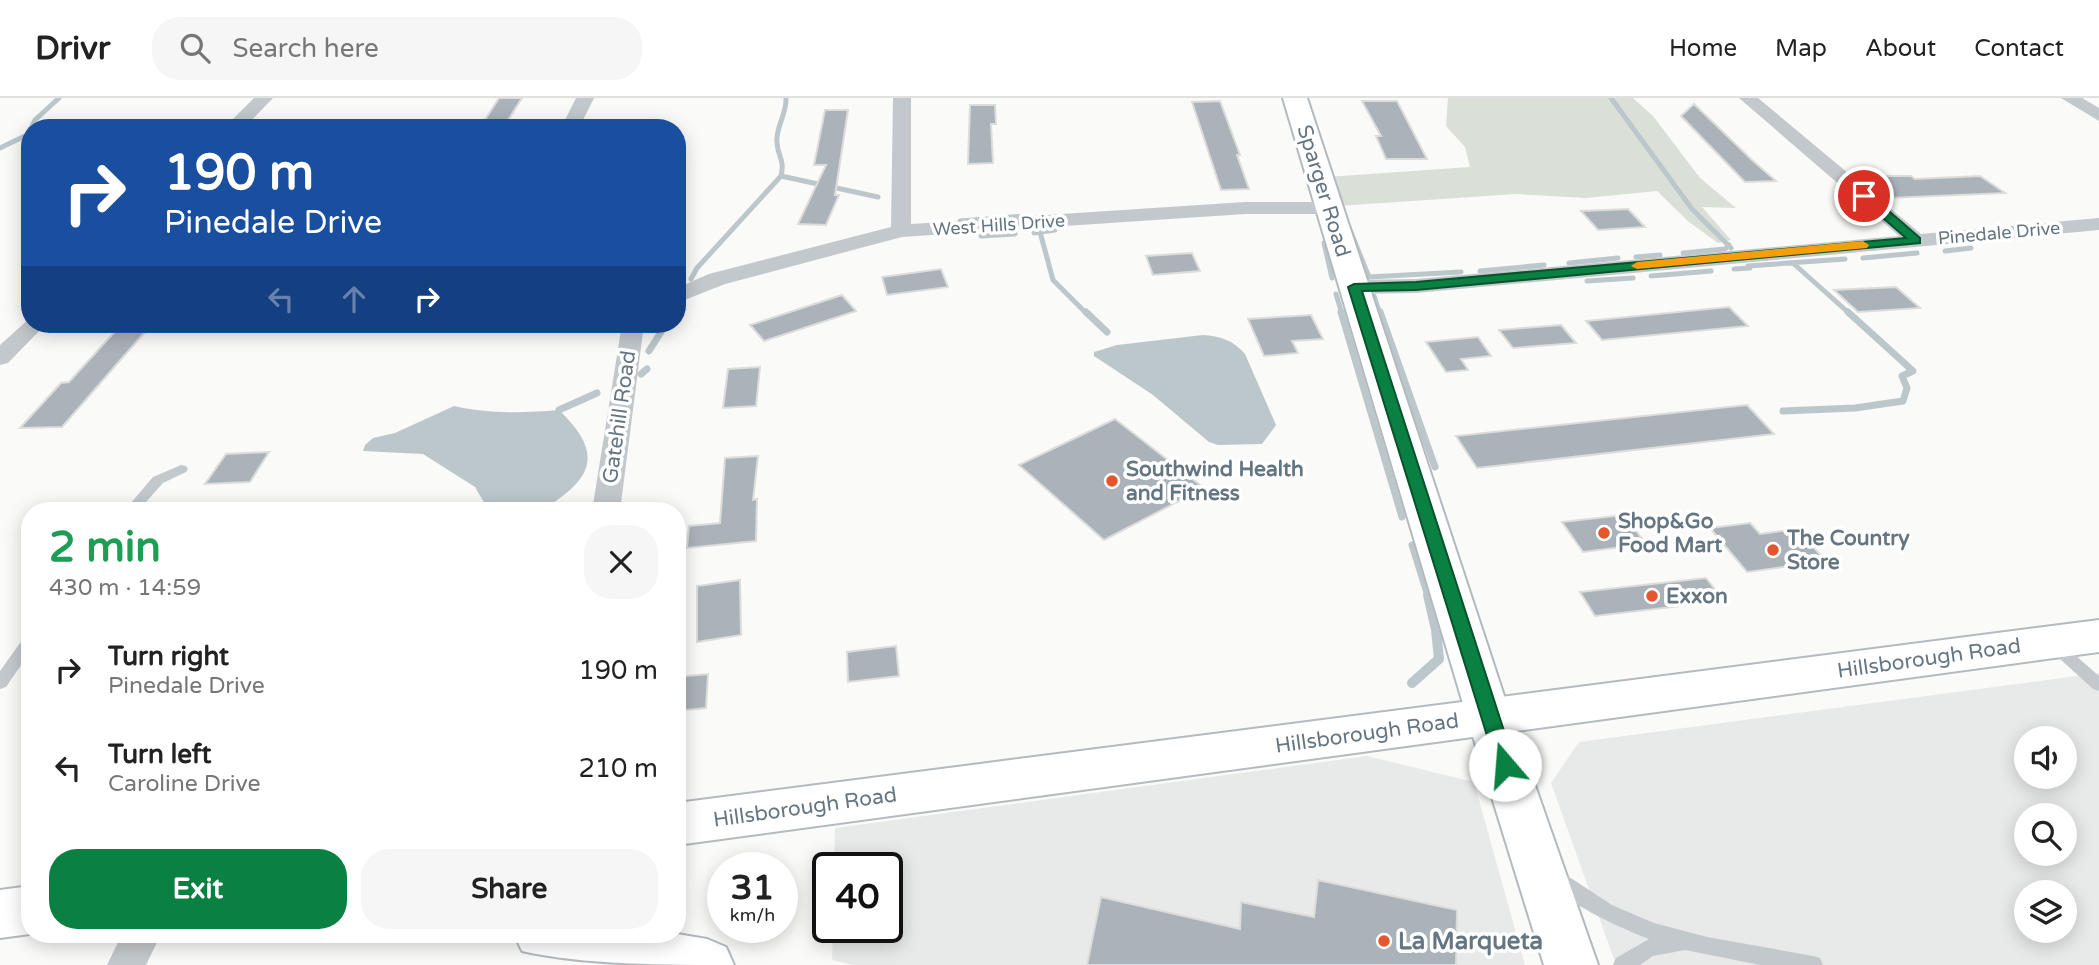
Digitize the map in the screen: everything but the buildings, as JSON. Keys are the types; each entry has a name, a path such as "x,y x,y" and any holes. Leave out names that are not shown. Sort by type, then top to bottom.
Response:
{"street":[{"path":"242,119 264,98"},
{"path":"574,119 585,98"},
{"path":"901,231 902,98"},
{"name":"Sparger Road","path":"1295,98 1489,717 1571,965"},
{"path":"1748,98 1916,240"},
{"path":"2070,98 2099,116"},
{"name":"West Hills Drive","path":"686,292 717,279 901,231 1245,208 1329,208"},
{"name":"Pinedale Drive","path":"1354,287 1416,286 2099,224"},
{"path":"0,358 26,333"},
{"name":"Gatehill Road","path":"607,502 632,333"},
{"name":"Hillsborough Road","path":"686,823 2099,636"},
{"path":"0,914 21,911"},
{"path":"125,965 137,943"},
{"path":"588,943 707,965"}],"lane":[{"path":"138,502 152,483 166,473 181,468"},
{"path":"2051,642 2099,685"},
{"path":"0,682 21,653"},
{"path":"1537,862 1603,911 1631,924 1687,941 1813,965"},
{"path":"1623,965 1649,947 1687,941"}],"shaded area":[{"path":"1448,98 1633,98 1653,116 1700,178 1736,208 1702,207 1731,240 1718,243 1689,222 1657,191 1586,198 1516,194 1338,206 1327,177 1470,167 1465,147 1446,126"},
{"path":"1203,335 1226,340 1245,354 1276,425 1262,444 1218,445 1209,442 1153,395 1094,356 1094,352 1117,345"},
{"path":"454,406 506,412 559,410 584,442 587,462 577,483 555,502 484,502 475,487 423,454 363,451 373,438 395,433"},
{"path":"2099,673 2099,965 1616,965 1551,783 1579,742"},
{"path":"1367,756 1474,782 1525,965 853,965 832,960 833,943 903,943 903,852 834,852 835,828"}],"waterway":[{"path":"36,119 59,98"},
{"path":"781,176 777,137 786,98"},
{"path":"1611,98 1692,209 1728,246"},
{"path":"0,148 21,138"},
{"path":"691,279 697,268 781,176"},
{"path":"781,176 878,197"},
{"path":"960,221 1026,216"},
{"path":"1348,225 1369,277 1461,272"},
{"path":"1040,232 1055,230"},
{"path":"1034,233 1040,232"},
{"path":"1040,232 1053,280 1087,314"},
{"path":"981,236 1015,234"},
{"path":"1324,243 1332,278"},
{"path":"1683,253 1725,249 1728,246"},
{"path":"1945,251 1971,248"},
{"path":"1863,258 1917,253"},
{"path":"1636,257 1660,255"},
{"path":"1569,263 1618,258"},
{"path":"1748,266 1845,259"},
{"path":"1794,264 1850,314"},
{"path":"1480,271 1544,265"},
{"path":"1734,269 1750,268"},
{"path":"1651,276 1711,271"},
{"path":"1587,281 1633,278"},
{"path":"1336,294 1342,314"},
{"path":"1374,296 1380,314"},
{"path":"1086,312 1107,332"},
{"path":"1341,312 1402,517"},
{"path":"1380,312 1435,467"},
{"path":"1783,411 1855,408 1903,401 1907,388 1902,376 1913,371 1848,312"},
{"path":"649,351 660,333"},
{"path":"641,374 647,369"},
{"path":"559,410 597,393"},
{"path":"1412,545 1428,596"},
{"path":"1412,683 1439,659 1428,595"}],"slow traffic":[{"path":"1637,266 1863,245"}],"place":[{"name":"Southwind Health and Fitness","path":"1112,481"},
{"name":"Shop&Go Food Mart","path":"1604,533"},
{"name":"The Country Store","path":"1773,550"},
{"name":"Exxon","path":"1652,596"},
{"name":"La Marqueta","path":"1384,941"}],"route":[{"path":"1505,765 1354,287 1416,286 1916,240 1864,196"}]}
